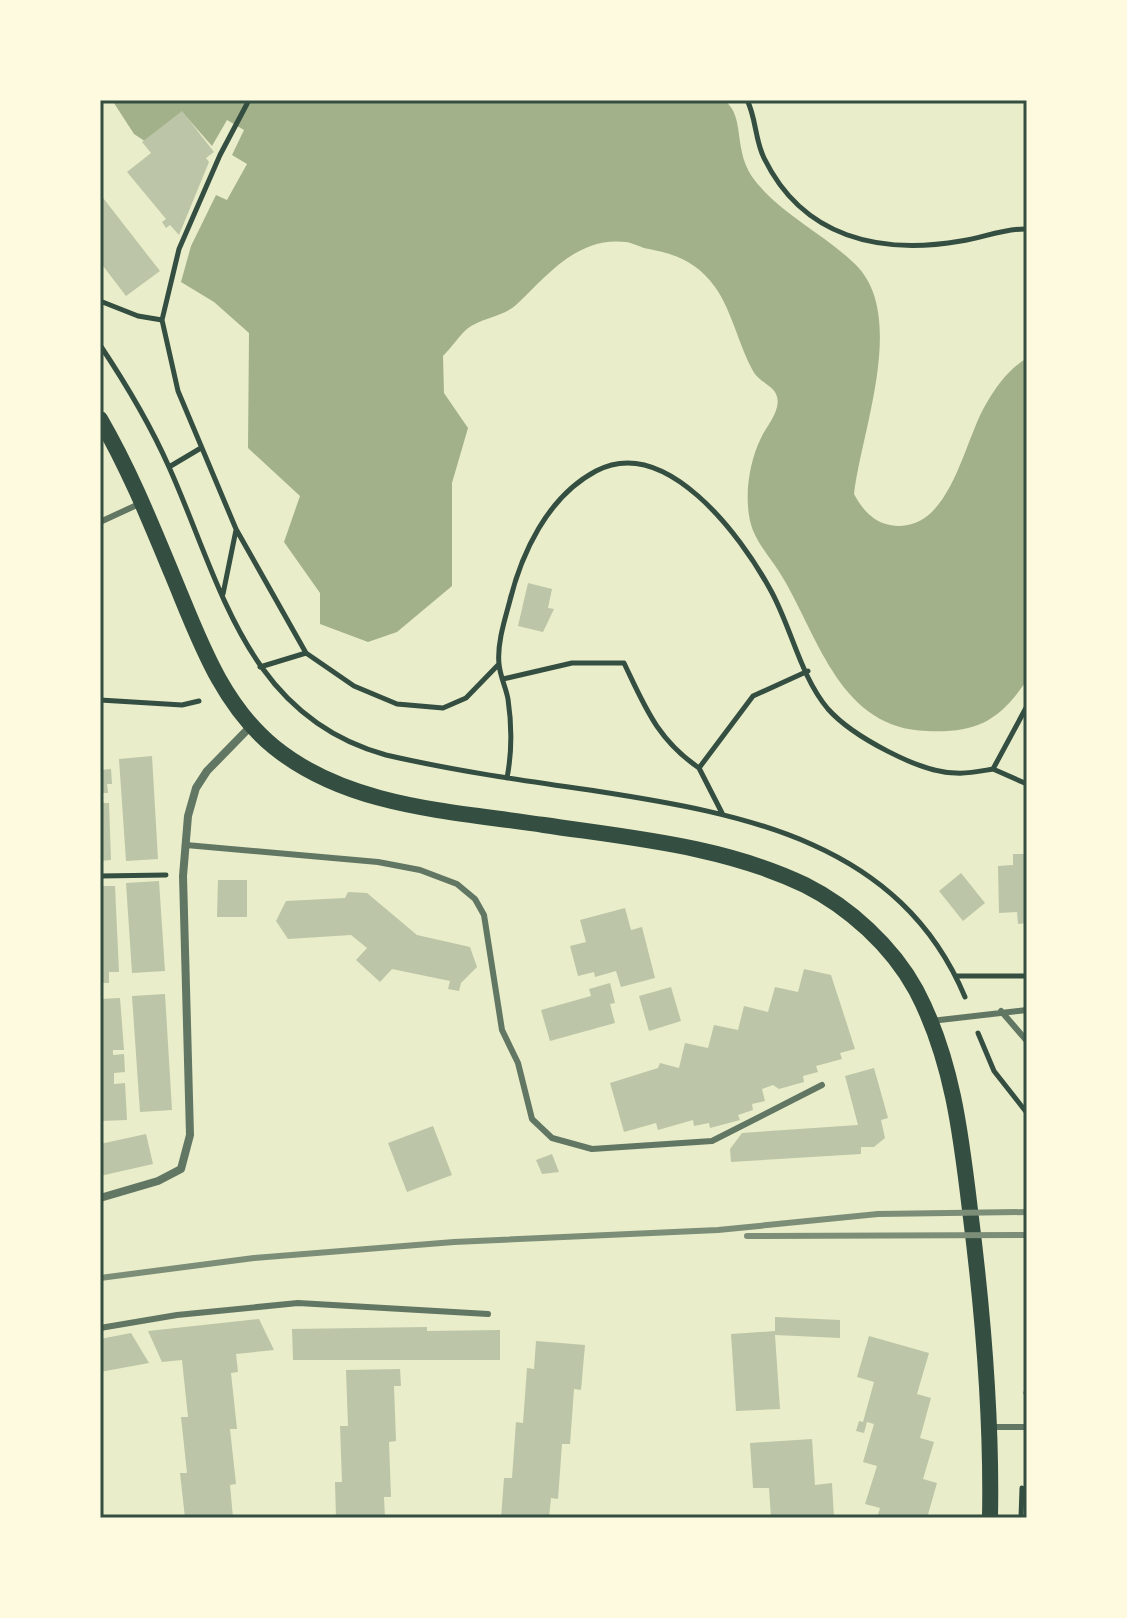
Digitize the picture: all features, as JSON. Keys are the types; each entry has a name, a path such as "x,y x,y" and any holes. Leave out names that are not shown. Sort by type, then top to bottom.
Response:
{"main road":[{"path":"100,419 143,502 209,660 236,709 251,726 307,770 375,797 657,842 762,868 808,887 871,931 913,985 931,1021 946,1064 962,1145 981,1290 990,1427 990,1518"}],"street":[{"path":"100,1198 158,1181 181,1169 190,1135 183,876 188,816 196,788 215,760 251,726"}],"lane":[{"path":"100,522 143,502"},
{"path":"186,845 378,862 420,870 457,884 475,899 484,915 502,1030 518,1063 532,1119 552,1138 592,1149 712,1141 822,1085"},
{"path":"931,1021 1027,1010"},
{"path":"1001,1011 1027,1041"},
{"path":"100,1328 177,1315 298,1303 488,1314"},
{"path":"990,1427 1027,1427"}],"path":[{"path":"249,100 189,224 162,320 178,391 236,529 306,653 354,686 397,704 443,708 466,698 499,664"},
{"path":"747,100 764,158 786,193 843,234 879,245 913,249 1027,229"},
{"path":"100,301 138,316 162,320"},
{"path":"100,345 146,420 169,467 237,630 260,667 308,720 354,747 507,778 510,721 499,664 508,607 525,550 549,513 577,484 602,468 637,463 669,475 719,516 771,589 828,709 881,747 927,768 955,774 993,769 1027,784"},
{"path":"169,467 201,448"},
{"path":"223,597 236,529"},
{"path":"260,667 306,653"},
{"path":"503,679 572,663 624,663 655,728 678,753 699,768 722,813"},
{"path":"699,768 753,696 808,671"},
{"path":"100,700 182,705 199,701"},
{"path":"993,769 1027,706"},
{"path":"100,876 183,876"},
{"path":"955,976 1027,976"},
{"path":"1021,1518 1022,1488"}],"shaded area":[{"path":"112,100 724,100 735,116 744,159 756,182 778,205 855,264 870,286 878,313 880,343 877,375 854,494 869,514 890,525 910,525 927,516 941,502 952,483 990,397 1009,372 1027,358 1027,680 996,715 960,730 927,731 898,726 873,715 853,698 836,677 751,524 748,486 751,466 761,438 776,411 776,394 754,373 726,306 708,279 694,266 677,257 626,242 592,245 564,260 511,309 467,329 443,356 444,393 468,428 452,483 452,586 397,632 368,642 320,624 320,593 284,542 300,496 248,448 249,333 214,302 181,282 191,246 216,195 227,200 247,164 232,155 244,130 227,120 212,146 183,113 146,142 134,134"}],"building":[{"path":"182,111 214,152 206,158 209,162 179,235 170,225 166,228 162,222 166,219 127,172 151,153 142,142"},
{"path":"100,194 160,271 126,296 100,262"},
{"path":"528,583 552,589 548,608 554,609 543,632 518,626"},
{"path":"152,756 158,859 126,861 119,759"},
{"path":"111,769 112,784 107,784 108,793 100,793 100,770"},
{"path":"100,803 109,803 111,860 100,861"},
{"path":"1013,854 1027,854 1027,923 1018,924 1017,912 999,913 998,866 1013,865"},
{"path":"961,873 985,903 963,921 939,891"},
{"path":"218,880 247,880 247,917 217,917"},
{"path":"159,881 165,971 132,973 126,883"},
{"path":"100,886 115,886 119,972 109,972 109,983 100,983"},
{"path":"348,892 367,893 417,935 470,947 477,967 461,983 459,991 448,989 450,981 392,969 380,982 356,960 367,948 351,935 288,939 276,921 286,901 345,898"},
{"path":"625,908 631,930 642,927 655,978 621,987 616,971 595,977 594,972 578,976 570,946 586,942 580,920"},
{"path":"804,969 831,975 855,1049 840,1053 842,1059 816,1066 818,1072 803,1076 804,1082 779,1089 773,1085 762,1089 765,1101 752,1104 753,1110 738,1115 740,1120 710,1128 709,1123 694,1126 693,1120 658,1130 656,1123 624,1132 610,1083 658,1068 660,1063 679,1068 685,1043 708,1048 714,1025 738,1030 744,1006 768,1012 775,987 798,992"},
{"path":"610,983 615,1003 610,1004 615,1023 550,1041 541,1010 591,996 589,989"},
{"path":"671,987 681,1021 649,1031 639,996"},
{"path":"165,994 172,1110 140,1112 132,996"},
{"path":"120,998 124,1050 113,1050 113,1055 124,1054 125,1072 114,1073 114,1084 125,1083 127,1120 100,1121 100,999"},
{"path":"874,1068 888,1118 881,1120 885,1138 874,1147 861,1147 861,1154 731,1162 730,1149 742,1133 858,1125 845,1076"},
{"path":"433,1126 452,1175 407,1192 388,1143"},
{"path":"146,1134 153,1164 100,1176 100,1144"},
{"path":"552,1154 559,1172 542,1174 536,1160"},
{"path":"775,1317 840,1320 840,1338 775,1335 780,1409 736,1411 731,1334 775,1331"},
{"path":"259,1319 274,1350 236,1354 238,1372 231,1373 237,1429 230,1429 236,1484 230,1485 233,1518 185,1518 180,1473 187,1473 181,1417 188,1417 182,1360 162,1362 148,1331"},
{"path":"427,1327 427,1331 500,1330 500,1360 293,1360 292,1329"},
{"path":"131,1333 149,1363 100,1372 100,1339"},
{"path":"869,1336 929,1353 917,1394 931,1398 920,1438 934,1442 923,1479 937,1483 927,1518 877,1518 880,1508 865,1504 877,1466 863,1462 874,1424 867,1422 864,1433 856,1431 859,1421 863,1422 874,1382 857,1377"},
{"path":"536,1341 585,1345 581,1390 574,1389 570,1444 562,1444 558,1499 551,1498 549,1518 501,1518 504,1478 512,1478 516,1422 523,1423 527,1368 534,1369"},
{"path":"400,1369 401,1386 394,1386 396,1441 389,1442 391,1497 384,1497 385,1518 336,1518 335,1482 342,1482 340,1426 348,1426 346,1370"},
{"path":"812,1439 815,1485 832,1483 834,1518 771,1518 769,1488 753,1488 750,1443"}],"railway":[{"path":"100,1278 254,1258 454,1242 718,1230 878,1214 1027,1212"},
{"path":"747,1236 1027,1235"}]}
